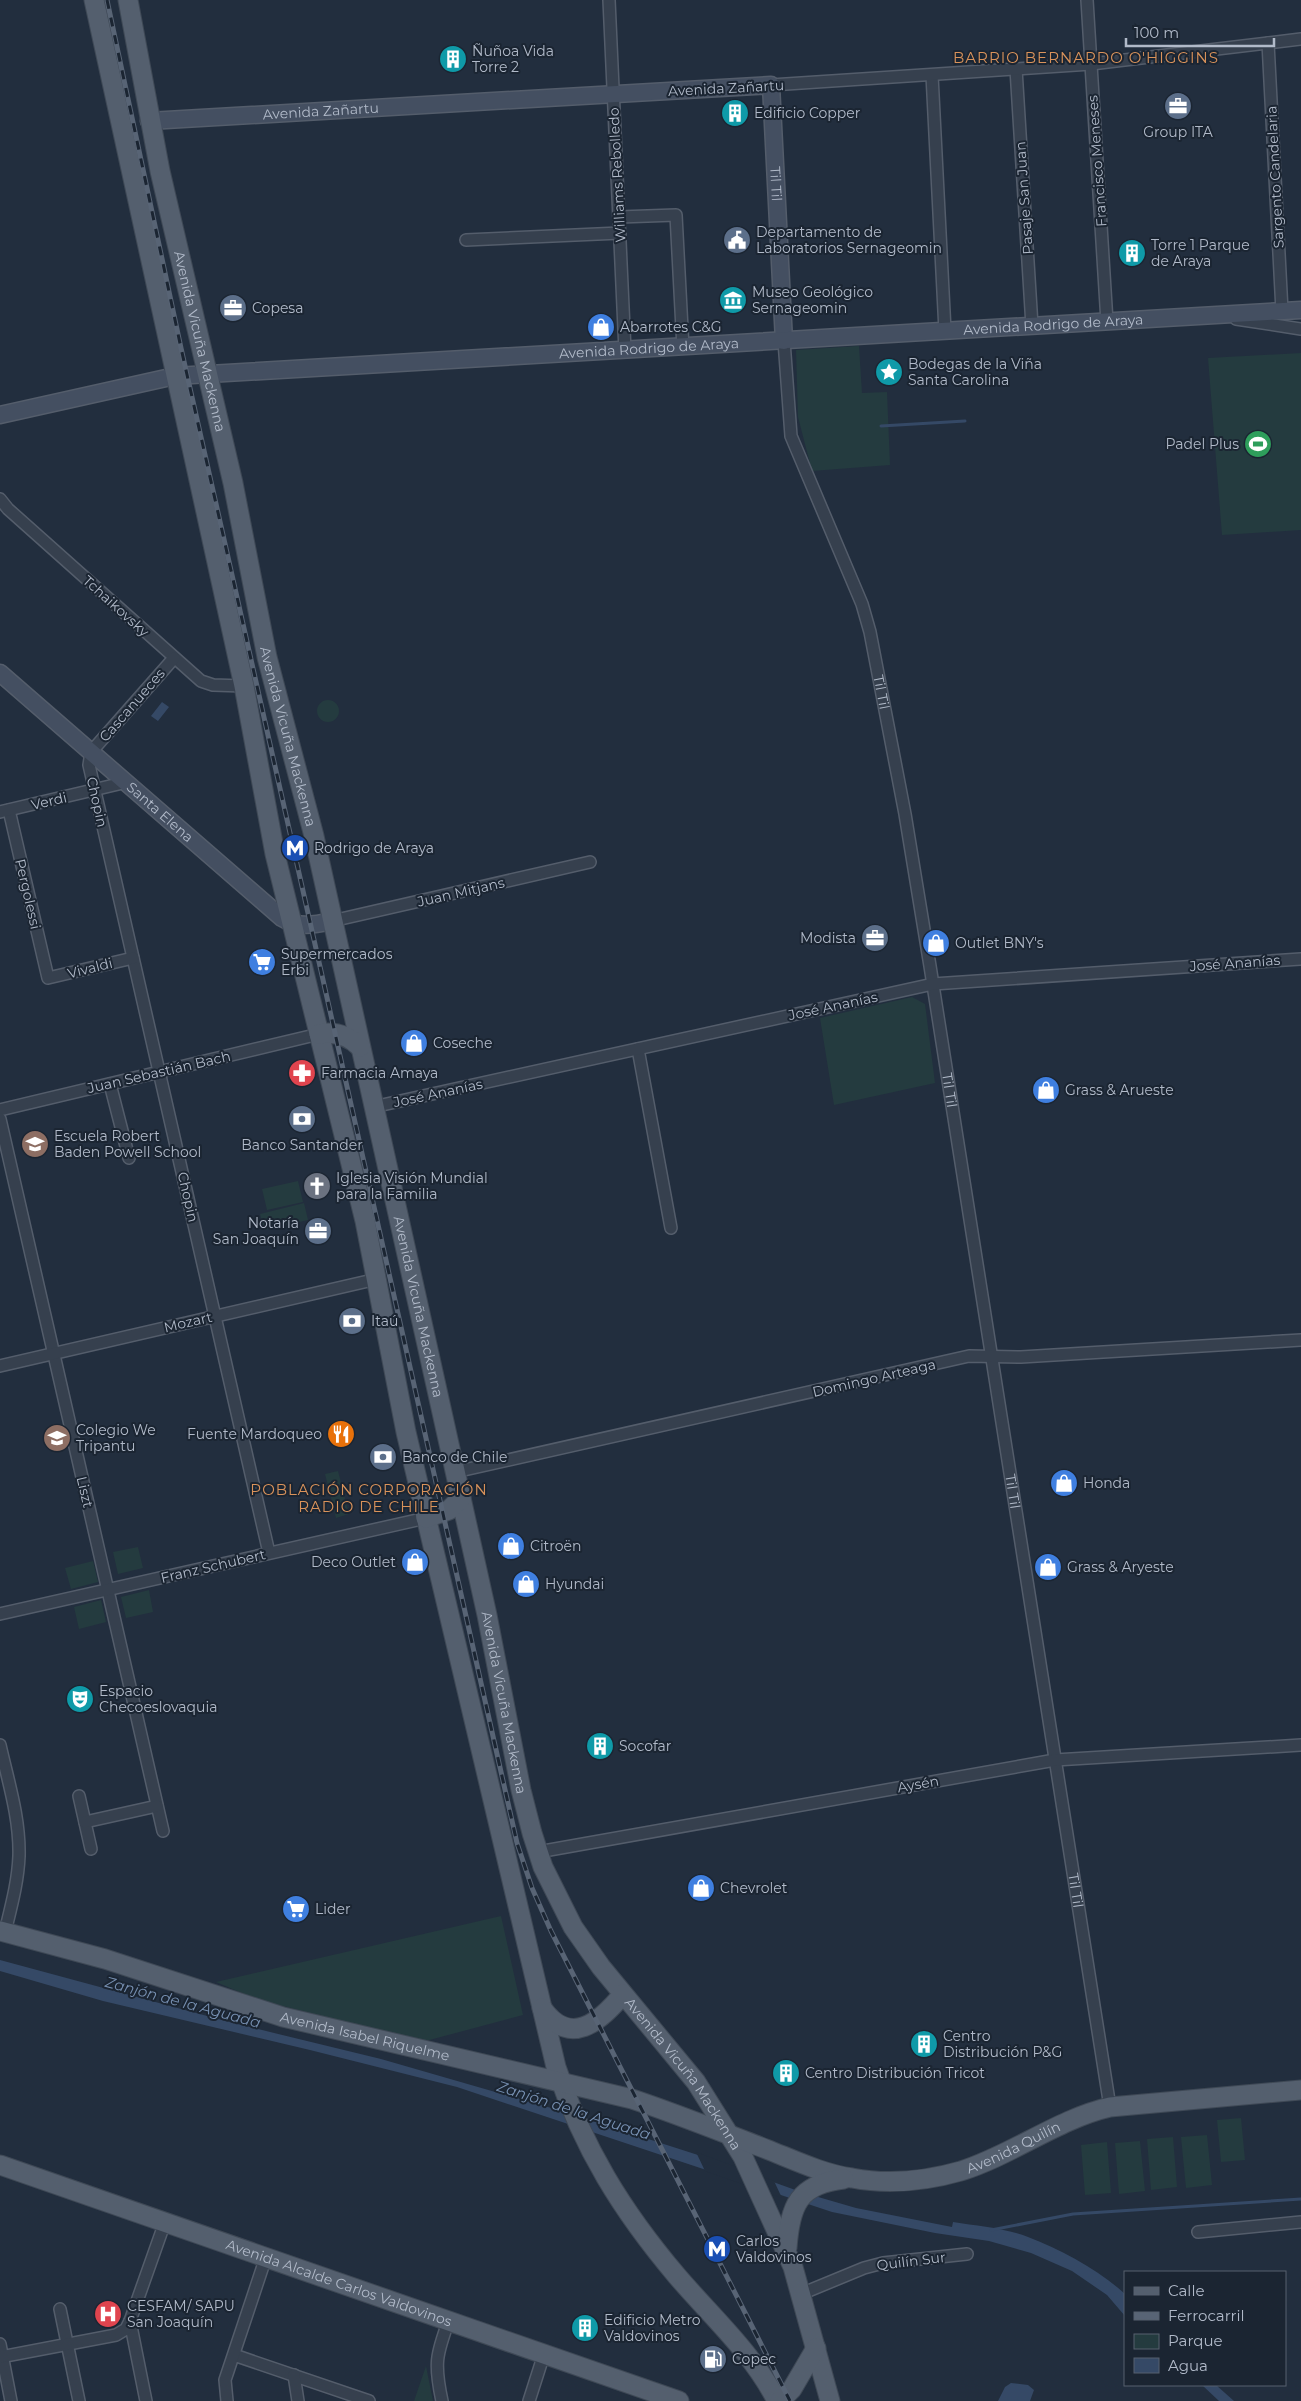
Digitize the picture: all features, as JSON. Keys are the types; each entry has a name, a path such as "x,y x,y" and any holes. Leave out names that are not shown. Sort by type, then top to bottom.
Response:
{"main road":[{"name":"Avenida Vicuña Mackenna","path":"94,0 244,686 268,818 291,923 377,1278 400,1405 426,1518 561,2082 581,2133 595,2161 605,2174 609,2185 621,2204 678,2278 745,2351 778,2401"},
{"name":"Avenida Vicuña Mackenna","path":"128,0 149,121 237,502 265,649 305,798 461,1498 521,1790 538,1852 550,1882 573,1927 623,1994 696,2082 732,2136 786,2250 801,2294 830,2401"},
{"name":"Avenida Zañartu","path":"149,121 771,85"},
{"name":"Til Til","path":"771,85 784,341"},
{"name":"Avenida Rodrigo de Araya","path":"0,415 175,376 683,348 1301,310"},
{"name":"Santa Elena","path":"0,673 282,918 291,923"},
{"path":"291,923 305,925 332,921"},
{"path":"319,1034 343,1035 360,1047"},
{"path":"426,1518 449,1510 461,1498"},
{"name":"Avenida Isabel Riquelme","path":"2,1932 104,1959 283,2017 561,2082 658,2108 732,2136"},
{"path":"542,2008 549,2018 561,2026 582,2028 599,2019 623,1994"},
{"name":"Avenida Quilín","path":"732,2136 796,2161 850,2178 876,2181 916,2180 960,2171 1088,2114 1110,2107 1301,2090"},
{"name":"Avenida Alcalde Carlos Valdovinos","path":"0,2165 679,2401"},
{"path":"786,2250 793,2208 805,2192 818,2184 850,2178"},
{"path":"778,2401 792,2389 816,2348"}],"street":[{"name":"Williams Rebolledo","path":"609,0 625,351"},
{"name":"Francisco Meneses","path":"1087,0 1107,322"},
{"name":"Avenida Zañartu","path":"771,85 1091,64 1301,39"},
{"name":"Sargento Candelaria","path":"1268,43 1282,311"},
{"name":"Pasaje San Juan","path":"1016,69 1032,326"},
{"path":"932,74 946,331"},
{"path":"619,217 676,216 683,348"},
{"path":"466,240 620,233"},
{"path":"1214,315 1301,329"},
{"name":"Til Til","path":"784,341 791,436 862,604 870,632 905,814 993,1356 1110,2107"},
{"name":"Tchaikovsky","path":"0,499 8,510 201,681 213,685 244,686"},
{"name":"Cascanueces","path":"91,752 174,658"},
{"name":"Chopin","path":"91,752 89,765 94,790 269,1553"},
{"name":"Verdi","path":"4,811 126,782"},
{"name":"Pergolessi","path":"4,811 48,978"},
{"name":"Juan Mitjans","path":"332,921 590,862"},
{"name":"Vivaldi","path":"48,978 133,958"},
{"name":"José Ananías","path":"373,1107 933,984 1301,959"},
{"name":"Juan Sebastián Bach","path":"0,1110 319,1034"},
{"path":"638,1049 671,1228"},
{"path":"110,1084 129,1158"},
{"name":"Liszt","path":"0,1119 163,1831"},
{"name":"Mozart","path":"0,1366 377,1278"},
{"name":"Domingo Arteaga","path":"455,1472 969,1356 1021,1357 1301,1340"},
{"name":"Franz Schubert","path":"0,1614 426,1518"},
{"path":"0,1745 5,1788 17,1823 19,1854 16,1885 2,1932"},
{"name":"Aysén","path":"538,1852 1055,1760 1301,1745"},
{"path":"79,1796 91,1849"},
{"path":"85,1822 157,1806"},
{"path":"1,2357 116,2335 126,2329 165,2222"},
{"path":"1198,2232 1301,2222"},
{"name":"Quilín Sur","path":"801,2294 864,2268 883,2263 967,2254"},
{"path":"227,2401 224,2384 266,2257"},
{"path":"60,2309 79,2401"},
{"path":"442,2401 436,2372 436,2359 449,2320"},
{"path":"130,2321 146,2401"},
{"path":"0,2344 11,2401"},
{"path":"529,2401 544,2354"},
{"path":"234,2355 369,2401"},
{"path":"294,2375 298,2401"}],"green space":[{"path":"859,346 862,393 887,392 890,465 812,471 798,417 796,350"},
{"name":"Padel Plus","path":"1301,353 1301,530 1222,535 1208,358"},
{"path":"328,700 336,703 339,711 336,719 328,722 320,719 317,711 320,703"},
{"path":"912,997 925,1004 935,1083 834,1105 820,1018"},
{"path":"298,1181 303,1202 267,1210 262,1189"},
{"path":"304,1203 308,1220 264,1230 260,1214"},
{"path":"338,1471 349,1514 336,1518 325,1474"},
{"path":"138,1547 143,1568 118,1574 113,1552"},
{"path":"93,1561 98,1582 71,1589 65,1568"},
{"path":"149,1590 153,1612 126,1618 121,1597"},
{"path":"101,1600 106,1622 79,1629 74,1607"},
{"path":"501,1916 523,2015 422,2042 256,1999 216,1982"},
{"path":"1241,2118 1245,2160 1221,2162 1217,2120"},
{"path":"1207,2135 1212,2185 1186,2188 1181,2137"},
{"path":"1173,2137 1177,2187 1151,2190 1147,2139"},
{"path":"1140,2141 1145,2191 1119,2194 1115,2143"},
{"path":"1107,2142 1111,2193 1085,2195 1081,2145"},
{"path":"426,2366 433,2401 414,2401"}],"water":[{"path":"162,702 169,707 158,721 151,716"},
{"path":"0,1960 233,2023 381,2059 558,2110 698,2155 801,2192 856,2208 952,2227 953,2222 1010,2231 1067,2254 1115,2285 1124,2293 1124,2315 1107,2295 1072,2271 1031,2253 989,2241 935,2233 832,2212 457,2087 103,2001 0,1971"},
{"path":"1011,2383 1028,2385 1034,2390 1030,2401 998,2401 1005,2387"},
{"path":"1203,2386 1217,2386 1234,2401 1219,2401"}],"pier":[{"path":"696,2152 774,2181 782,2198 705,2171"}],"waterway":[{"path":"881,426 965,421"},
{"path":"991,2230 1073,2214 1301,2199"}],"railway":[{"path":"107,0 181,348 517,1843 532,1888 551,1931 790,2401"}],"place":[{"name":"Ñuñoa Vida Torre 2","path":"453,59"},
{"name":"Group ITA","path":"1178,106"},
{"name":"Edificio Copper","path":"735,113"},
{"name":"Departamento de Laboratorios Sernageomin","path":"737,240"},
{"name":"Torre 1 Parque de Araya","path":"1132,253"},
{"name":"Museo Geológico Sernageomin","path":"733,300"},
{"name":"Copesa","path":"233,308"},
{"name":"Abarrotes C&G","path":"601,327"},
{"name":"Bodegas de la Viña Santa Carolina","path":"889,372"},
{"name":"Padel Plus","path":"1258,444"},
{"name":"Rodrigo de Araya","path":"295,848"},
{"name":"Modista","path":"875,938"},
{"name":"Outlet BNY's","path":"936,943"},
{"name":"Supermercados Erbi","path":"262,962"},
{"name":"Coseche","path":"414,1043"},
{"name":"Farmacia Amaya","path":"302,1073"},
{"name":"Grass & Arueste","path":"1046,1090"},
{"name":"Banco Santander","path":"302,1119"},
{"name":"Escuela Robert Baden Powell School","path":"35,1144"},
{"name":"Iglesia Visión Mundial para la Familia","path":"317,1186"},
{"name":"Notaría San Joaquín","path":"318,1231"},
{"name":"Itaú","path":"352,1321"},
{"name":"Fuente Mardoqueo","path":"341,1434"},
{"name":"Colegio We Tripantu","path":"57,1438"},
{"name":"Banco de Chile","path":"383,1457"},
{"name":"Honda","path":"1064,1483"},
{"name":"Citroën","path":"511,1546"},
{"name":"Deco Outlet","path":"415,1562"},
{"name":"Grass & Aryeste","path":"1048,1567"},
{"name":"Hyundai","path":"526,1584"},
{"name":"Espacio Checoeslovaquia","path":"80,1699"},
{"name":"Socofar","path":"600,1746"},
{"name":"Chevrolet","path":"701,1888"},
{"name":"Lider","path":"296,1909"},
{"name":"Centro Distribución P&G","path":"924,2044"},
{"name":"Centro Distribución Tricot","path":"786,2073"},
{"name":"Carlos Valdovinos","path":"717,2249"},
{"name":"CESFAM/ SAPU San Joaquín","path":"108,2314"},
{"name":"Edificio Metro Valdovinos","path":"585,2328"},
{"name":"Copec","path":"713,2359"}],"district":[{"name":"BARRIO BERNARDO O'HIGGINS","path":"1086,57"},
{"name":"POBLACIÓN CORPORACIÓN RADIO DE CHILE","path":"369,1498"}],"water label":[{"name":"Zanjón de la Aguada","path":"183,2002"},
{"name":"Zanjón de la Aguada","path":"574,2110"}]}
